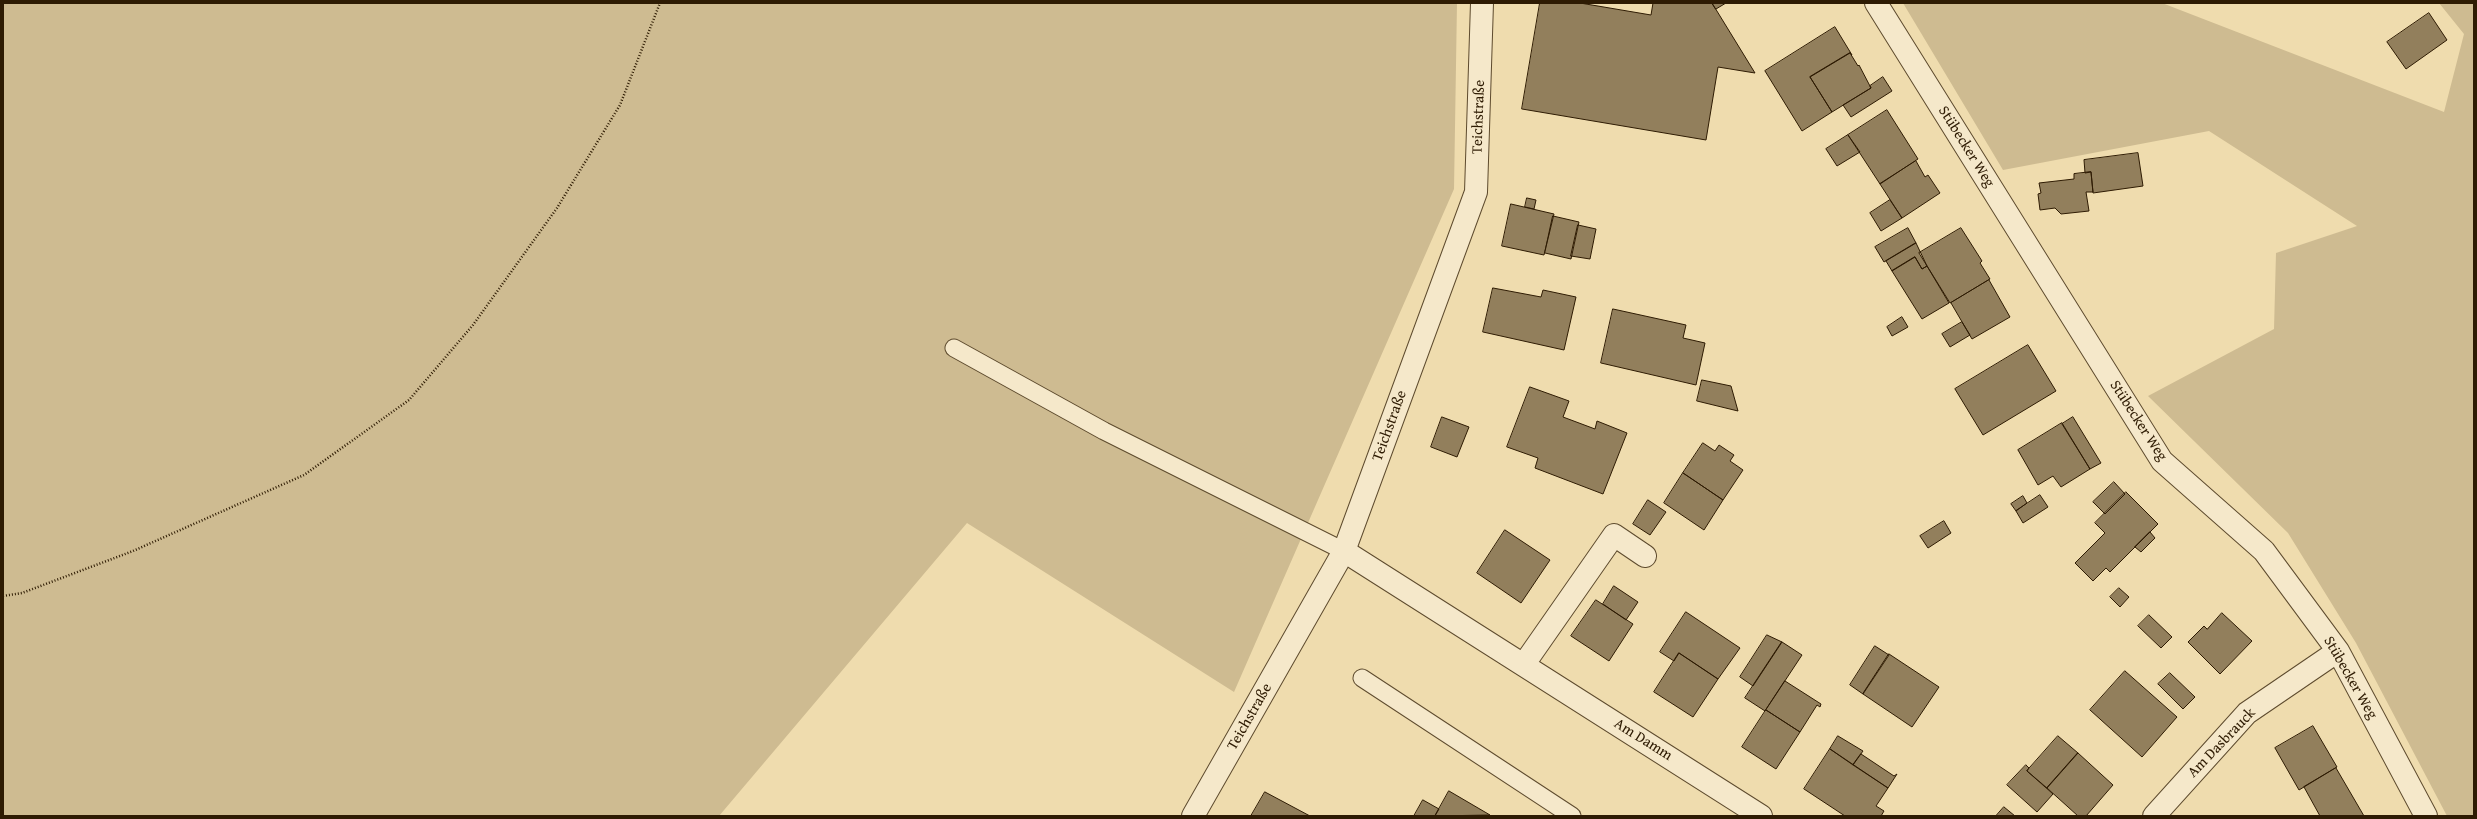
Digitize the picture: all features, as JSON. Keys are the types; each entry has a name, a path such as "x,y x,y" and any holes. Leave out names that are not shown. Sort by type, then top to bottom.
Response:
{"street":[{"name":"Teichstraße","path":"1193,816 1344,551 1476,192 1482,3"},
{"name":"Stübecker Weg","path":"1876,3 2162,461 2264,551 2338,651 2426,816"},
{"path":"1524,664 1614,535 1645,556"},
{"name":"Am Damm","path":"1344,551 1761,816"},
{"name":"Am Dasbrauck","path":"2154,816 2248,713 2338,651"}],"lane":[{"path":"954,348 1104,431 1344,551"},
{"path":"1362,678 1572,816"}],"path":[{"path":"3,596 22,593 133,552 304,475 409,400 473,325 557,208 620,104 660,3"}],"shaded area":[{"path":"3,3 1457,3 1454,189 1234,692 967,523 719,816 3,816"},
{"path":"1903,3 2162,3 2444,112 2464,34 2439,3 2474,3 2474,816 2447,816 2356,643 2288,533 2148,396 2274,329 2276,253 2357,226 2209,131 2003,170"}],"building":[{"path":"1540,3 1580,3 1651,15 1653,3 1712,3 1755,73 1718,67 1706,140 1522,109"},
{"path":"1712,3 1726,3 1716,9"},
{"path":"2429,13 2447,40 2406,69 2387,42"},
{"path":"1835,27 1852,55 1850,53 1810,77 1832,112 1802,131 1765,71"},
{"path":"1850,53 1858,66 1859,65 1871,88 1832,112 1810,77"},
{"path":"1883,77 1892,91 1851,117 1843,105 1871,88 1870,86"},
{"path":"1887,110 1918,159 1880,184 1848,135"},
{"path":"1848,135 1860,152 1837,166 1826,149"},
{"path":"2138,153 2143,186 2093,193 2091,172 2085,173 2084,160"},
{"path":"1916,161 1925,177 1928,175 1940,193 1902,218 1880,184"},
{"path":"2091,172 2093,192 2086,192 2089,211 2061,214 2055,208 2040,210 2038,194 2041,193 2039,183 2074,179 2074,174"},
{"path":"1527,198 1536,200 1534,209 1525,207"},
{"path":"1890,200 1902,218 1881,231 1870,213"},
{"path":"1511,204 1554,214 1544,255 1502,246"},
{"path":"1553,216 1579,222 1571,259 1545,253"},
{"path":"1578,225 1596,229 1590,259 1571,256"},
{"path":"1908,228 1916,243 1884,262 1875,247"},
{"path":"1961,228 1982,261 1980,263 1990,279 1950,303 1919,253"},
{"path":"1916,243 1927,266 1922,269 1915,257 1892,271 1886,261"},
{"path":"1915,257 1922,269 1927,266 1949,303 1922,319 1892,271"},
{"path":"1989,280 2010,317 1972,339 1951,303"},
{"path":"1493,288 1541,297 1543,290 1576,297 1564,350 1483,332"},
{"path":"1613,309 1686,325 1683,338 1705,343 1696,385 1601,363"},
{"path":"1902,317 1908,327 1892,336 1887,327"},
{"path":"1962,322 1970,335 1950,347 1942,334"},
{"path":"2028,345 2056,391 1983,435 1955,389"},
{"path":"1702,380 1731,386 1738,411 1697,401"},
{"path":"1530,387 1569,401 1563,417 1595,429 1597,421 1627,433 1603,494 1535,468 1538,458 1507,447"},
{"path":"1442,417 1469,427 1457,457 1431,447"},
{"path":"2073,417 2101,463 2090,469 2062,424"},
{"path":"2062,423 2090,469 2061,487 2053,476 2038,485 2018,450"},
{"path":"1703,443 1715,451 1719,445 1734,455 1730,461 1743,470 1723,500 1683,473"},
{"path":"1683,473 1723,500 1704,530 1664,503"},
{"path":"2114,482 2125,494 2105,514 2093,502"},
{"path":"2126,492 2158,524 2110,572 2106,568 2093,581 2075,563 2105,533 2095,523"},
{"path":"2040,495 2048,507 2023,523 2016,511"},
{"path":"2023,496 2027,503 2016,511 2011,504"},
{"path":"1648,500 1666,512 1650,535 1633,524"},
{"path":"1944,521 1951,533 1928,548 1920,536"},
{"path":"1505,530 1550,560 1521,603 1477,573"},
{"path":"2150,532 2155,538 2141,552 2135,547"},
{"path":"1614,586 1638,602 1626,620 1603,604"},
{"path":"2119,588 2129,597 2120,607 2110,597"},
{"path":"1596,600 1633,624 1609,661 1571,636"},
{"path":"1686,612 1740,648 1718,679 1679,653 1674,661 1660,652"},
{"path":"2222,613 2252,641 2220,674 2188,642 2204,626 2207,629"},
{"path":"2149,615 2172,637 2161,648 2138,626"},
{"path":"1767,635 1782,642 1753,686 1740,677"},
{"path":"1782,642 1802,655 1765,711 1745,698"},
{"path":"1875,646 1889,655 1863,694 1850,685"},
{"path":"1679,653 1718,679 1693,717 1654,692"},
{"path":"1889,654 1939,687 1912,727 1863,694"},
{"path":"2125,671 2177,717 2142,757 2090,710"},
{"path":"2170,673 2195,697 2183,709 2158,684"},
{"path":"1785,681 1821,704 1820,707 1817,705 1800,732 1766,710"},
{"path":"1766,710 1800,732 1776,769 1742,747"},
{"path":"2313,726 2337,767 2299,790 2275,748"},
{"path":"1838,736 1863,751 1853,765 1830,749"},
{"path":"2058,736 2078,753 2047,788 2027,771"},
{"path":"1830,749 1888,788 1876,806 1884,811 1881,816 1845,816 1804,789"},
{"path":"2078,753 2113,785 2086,816 2078,816 2047,788"},
{"path":"1861,754 1894,776 1897,774 1888,788 1853,765"},
{"path":"2026,765 2029,768 2027,771 2053,794 2037,812 2007,785"},
{"path":"2336,768 2364,816 2320,816 2304,787"},
{"path":"1449,791 1490,815 1435,816"},
{"path":"1265,792 1310,816 1251,816"},
{"path":"1423,800 1439,809 1435,816 1414,816"},
{"path":"2004,807 2015,816 1996,816"}]}
